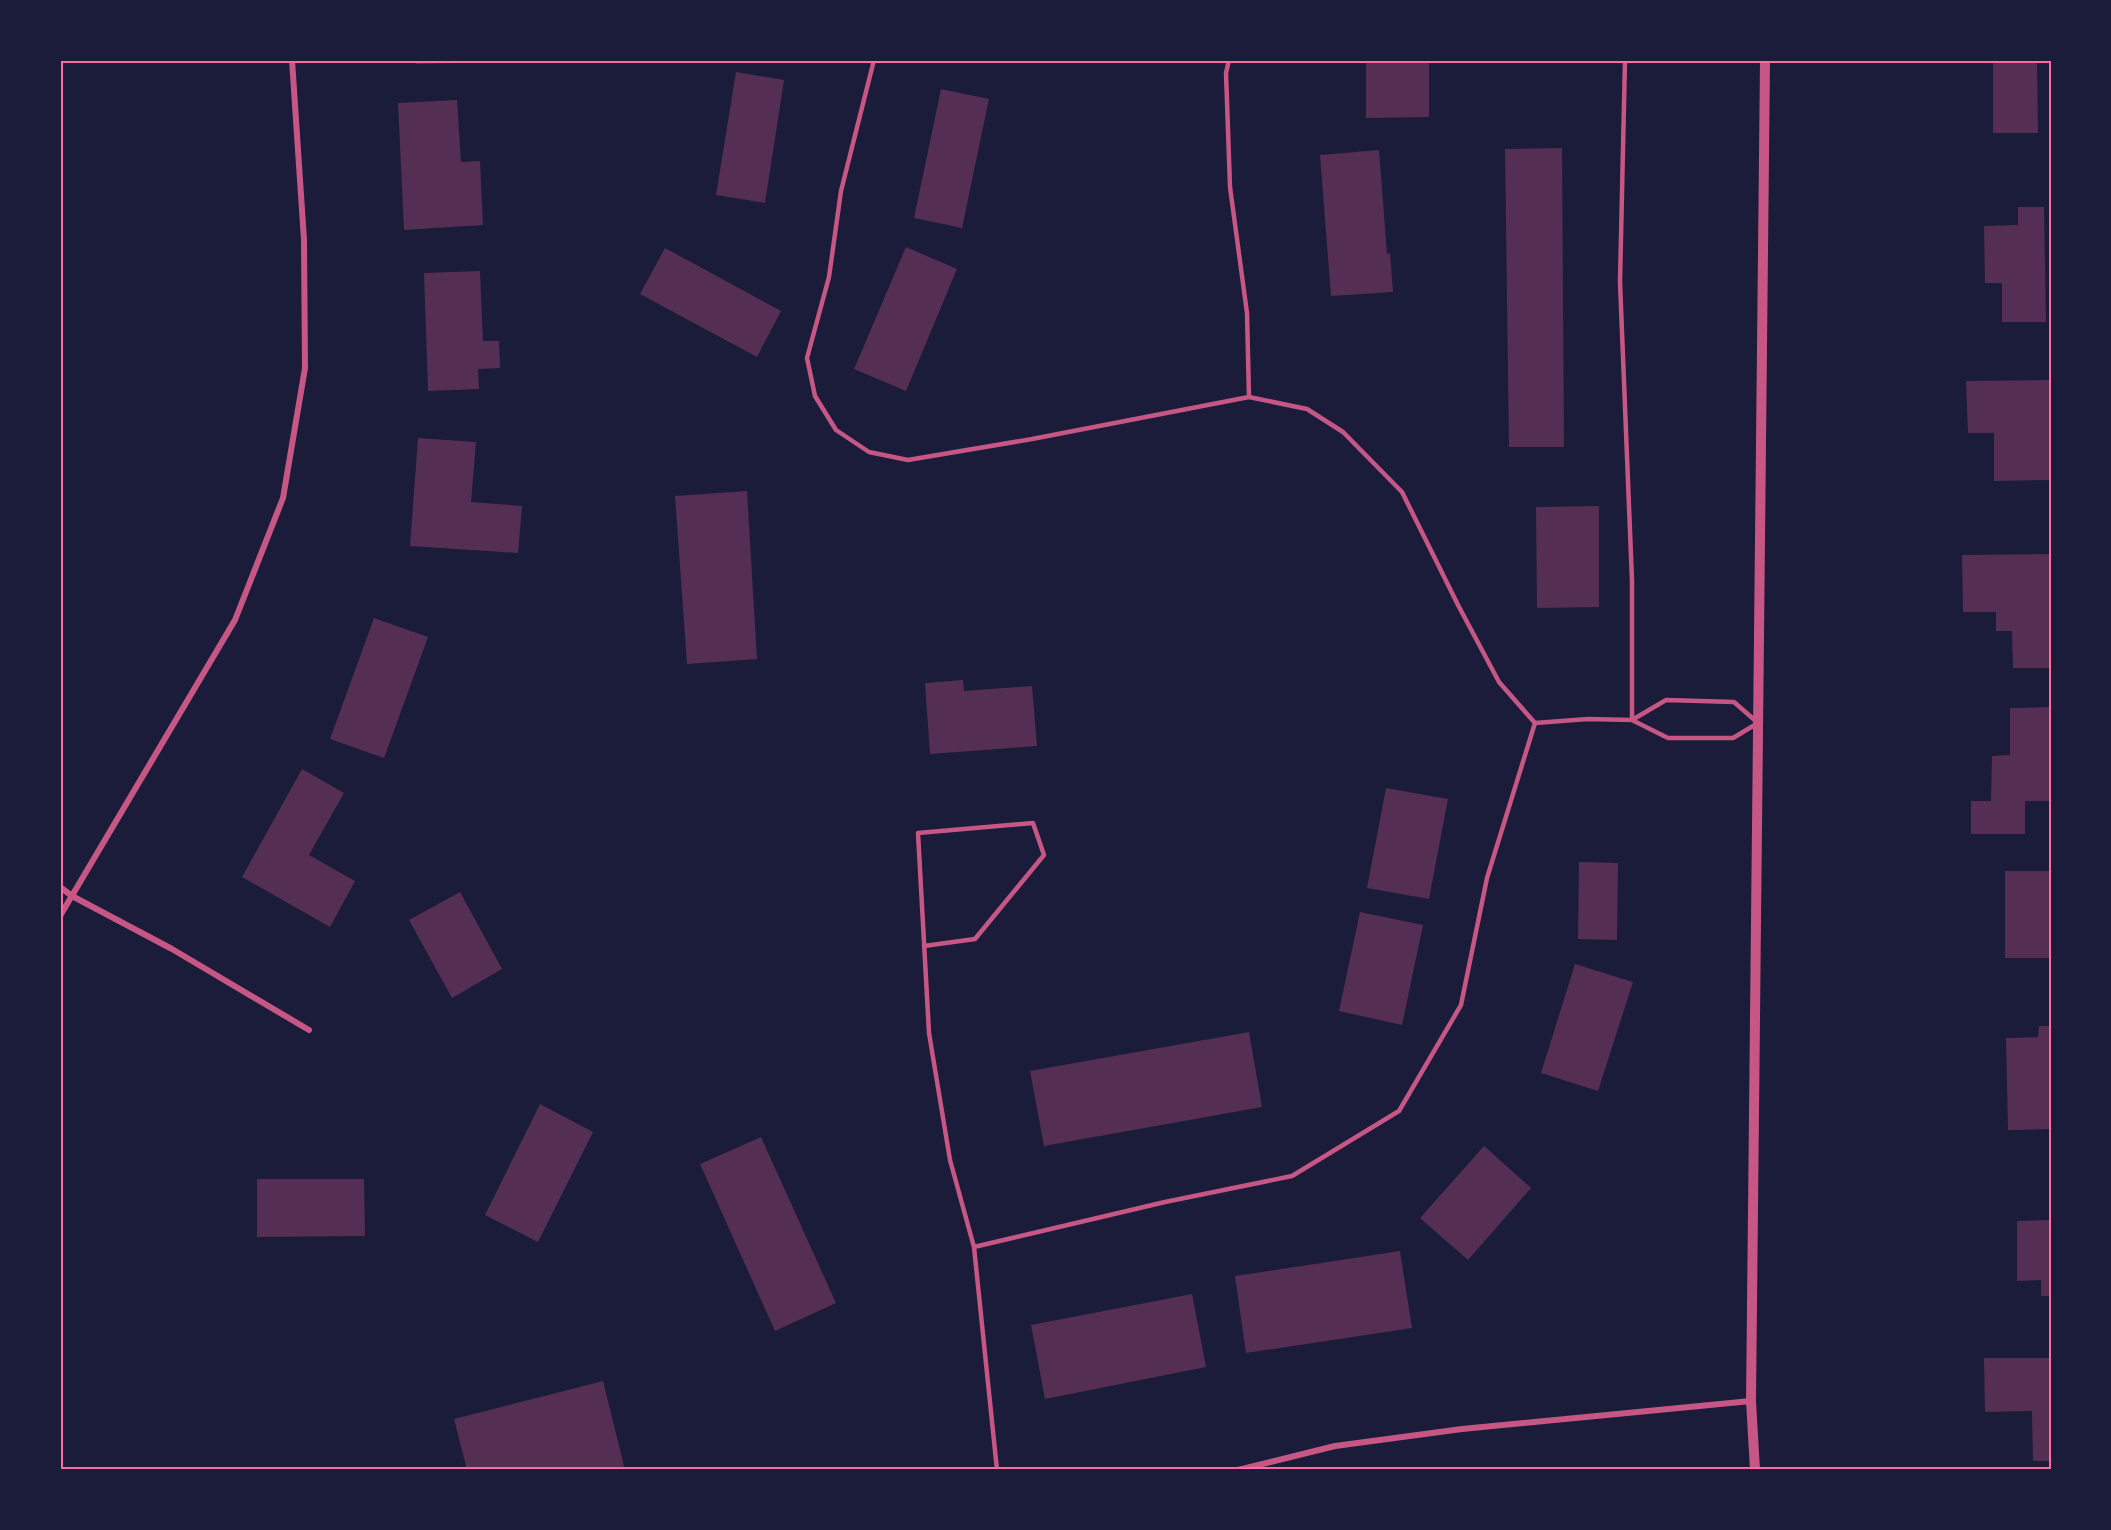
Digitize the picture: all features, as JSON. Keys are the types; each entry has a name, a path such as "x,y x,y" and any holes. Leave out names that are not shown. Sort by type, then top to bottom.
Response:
{"street":[{"path":"60,916 235,620 283,498 305,368 304,240 292,60"},
{"path":"1755,1470 1751,1401 1765,60"},
{"path":"60,887 72,896 172,949 309,1030"},
{"path":"1238,1470 1335,1446 1462,1429 1751,1401"}],"lane":[{"path":"874,60 842,191 829,277 807,358 815,396 836,430 869,452 908,460 1032,439 1250,397 1307,409 1343,432 1402,492 1498,682 1535,723"},
{"path":"1229,60 1226,73 1230,187 1247,313 1250,397"},
{"path":"1625,60 1620,282 1632,581 1632,720"},
{"path":"1535,723 1588,719 1632,720 1668,738 1733,738 1758,723 1734,702 1666,700 1632,720"},
{"path":"974,1247 1165,1202 1292,1176 1398,1111 1461,1005 1487,878 1535,723"},
{"path":"924,946 975,939 1044,855 1033,824 918,833 924,946 929,1033 948,1149 974,1247 997,1470"}],"building":[{"path":"416,60 460,60 460,63 416,64"},
{"path":"1366,60 1429,60 1429,117 1366,118"},
{"path":"1993,60 2037,60 2038,133 1993,133"},
{"path":"736,72 784,80 765,203 716,195"},
{"path":"941,89 989,99 962,228 914,218"},
{"path":"457,100 461,162 480,161 483,225 404,230 398,103"},
{"path":"1562,148 1564,447 1509,447 1505,149"},
{"path":"1379,150 1387,254 1390,253 1393,292 1331,296 1320,155"},
{"path":"2018,207 2044,207 2046,322 2002,322 2002,283 1985,283 1984,226 2018,225"},
{"path":"906,247 957,269 906,391 854,369"},
{"path":"665,248 781,311 757,357 640,294"},
{"path":"480,271 483,341 499,341 500,368 478,369 479,389 428,391 424,273"},
{"path":"2051,380 2051,480 1994,481 1994,433 1968,433 1966,381"},
{"path":"418,438 476,442 471,502 522,506 518,553 410,546"},
{"path":"747,491 757,659 687,664 675,496"},
{"path":"1599,506 1599,607 1537,608 1536,507"},
{"path":"2051,554 2051,668 2013,668 2012,631 1996,631 1996,612 1963,612 1962,555"},
{"path":"374,618 428,637 384,758 330,739"},
{"path":"963,680 964,691 1032,686 1037,746 930,754 925,683"},
{"path":"2051,707 2051,801 2025,801 2025,834 1971,834 1971,801 1991,801 1992,756 2010,755 2010,708"},
{"path":"302,769 344,793 309,855 355,881 330,927 242,877"},
{"path":"1386,788 1448,799 1429,899 1367,888"},
{"path":"1579,862 1618,863 1617,940 1578,939"},
{"path":"2005,871 2051,871 2051,958 2005,958"},
{"path":"460,892 502,969 452,998 409,920"},
{"path":"1360,912 1423,925 1402,1025 1339,1011"},
{"path":"1575,964 1633,982 1598,1091 1541,1073"},
{"path":"2039,1026 2051,1026 2051,1129 2008,1130 2006,1038 2038,1037"},
{"path":"1249,1032 1262,1107 1044,1146 1030,1071"},
{"path":"540,1104 593,1132 538,1242 485,1215"},
{"path":"761,1137 836,1303 775,1331 700,1164"},
{"path":"1484,1146 1531,1188 1468,1260 1420,1218"},
{"path":"257,1179 364,1179 365,1236 257,1237"},
{"path":"2051,1220 2051,1296 2041,1296 2041,1280 2017,1281 2017,1221"},
{"path":"1400,1251 1412,1328 1246,1353 1235,1276"},
{"path":"1192,1294 1206,1367 1045,1399 1031,1325"},
{"path":"1984,1358 2051,1358 2051,1461 2033,1461 2032,1411 1985,1412"},
{"path":"603,1381 625,1470 467,1470 454,1419"}]}
